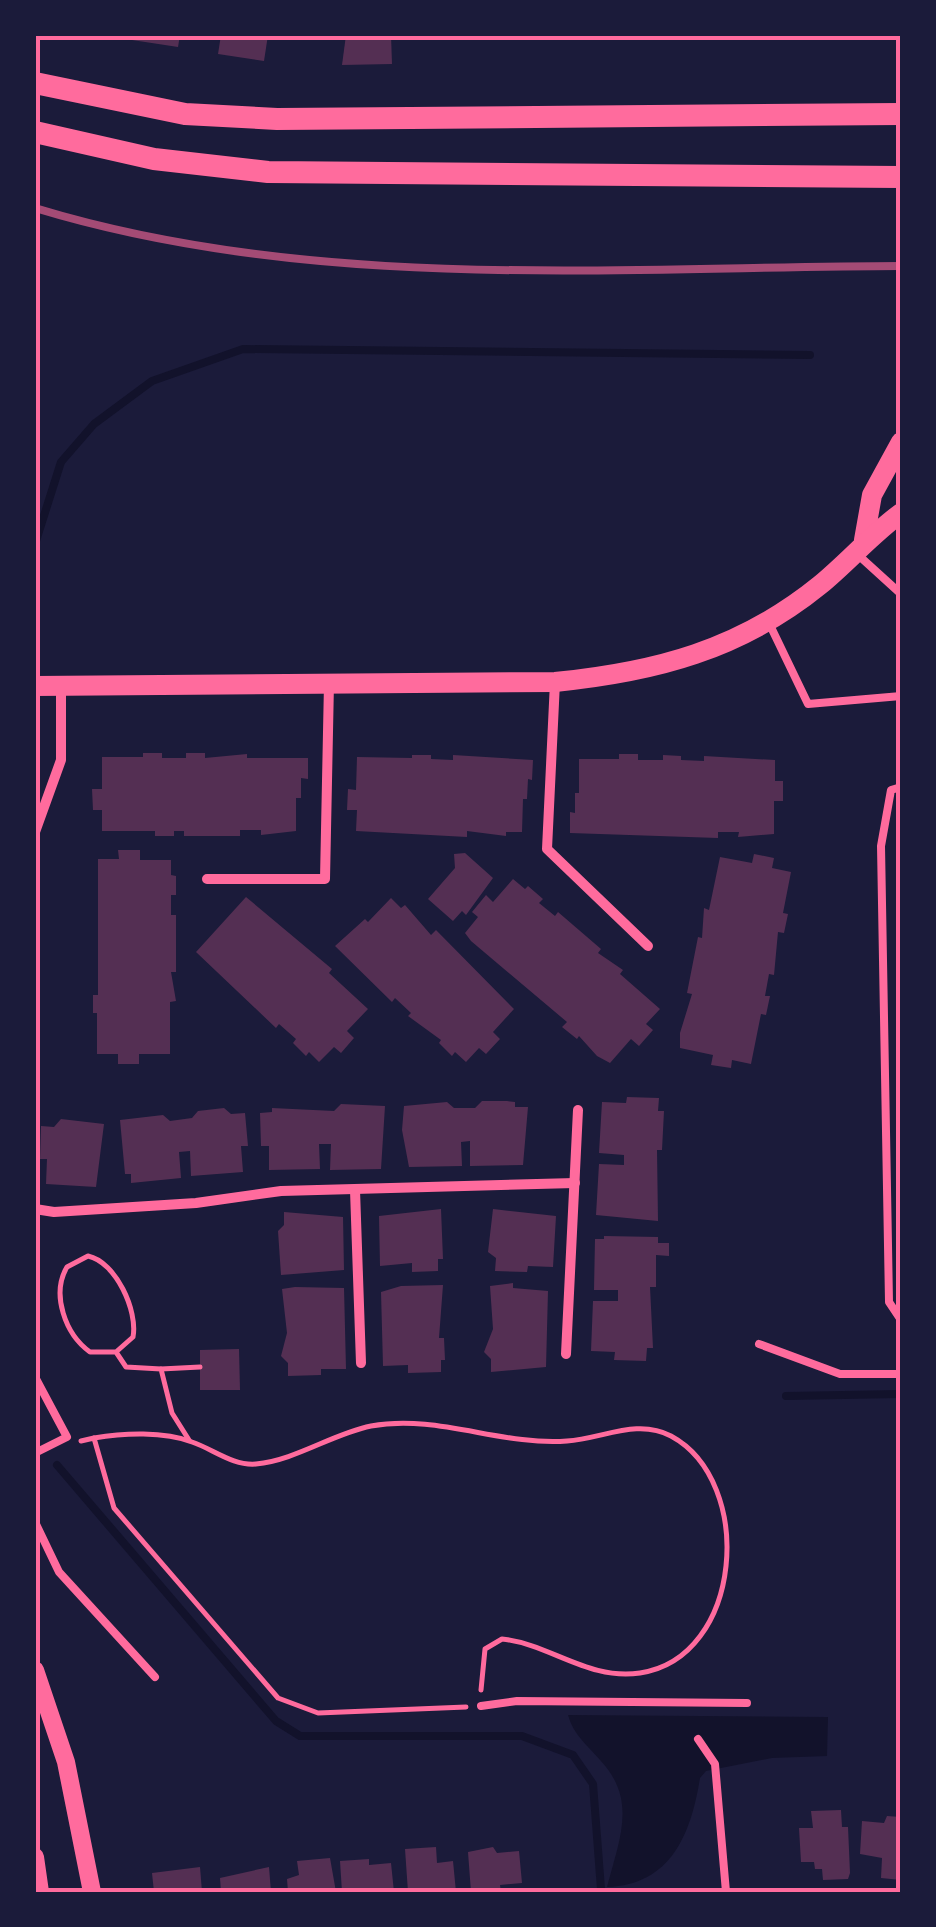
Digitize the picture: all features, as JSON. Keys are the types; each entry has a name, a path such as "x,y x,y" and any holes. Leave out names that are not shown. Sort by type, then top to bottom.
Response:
{"main road":[{"path":"35,83 185,114 278,119 901,114"},
{"path":"35,132 154,160 268,172 901,177"},
{"path":"858,545 872,495 901,442"},
{"path":"35,686 554,682 629,675 680,663 769,623 823,582 858,545 901,513"}],"street":[{"path":"208,879 325,879 329,682"},
{"path":"554,682 548,849 648,946"},
{"path":"35,832 61,760 61,685"},
{"path":"566,1354 578,1110"},
{"path":"35,1208 54,1212 196,1203 281,1191 575,1183"},
{"path":"356,1190 361,1363"},
{"path":"35,1670 66,1762 92,1892"},
{"path":"35,1857 40,1892"}],"lane":[{"path":"858,545 901,594"},
{"path":"769,623 808,704 901,696"},
{"path":"901,787 891,790 881,846 889,1302 901,1320"},
{"path":"759,1344 840,1374 901,1374"},
{"path":"35,1377 66,1438 35,1452"},
{"path":"35,1522 59,1572 155,1677"},
{"path":"482,1706 516,1702 747,1703"},
{"path":"698,1739 715,1764 726,1892"}],"path":[{"path":"88,1256 105,1263 134,1315 133,1336 116,1352 90,1352 82,1346 59,1300 61,1278 67,1267 88,1256"},
{"path":"116,1352 126,1367 200,1367"},
{"path":"161,1369 172,1414 189,1440"},
{"path":"74,1443 94,1438 115,1435 189,1440 246,1464 279,1458 354,1431 399,1423 555,1442 641,1428 675,1438 708,1476 722,1512 725,1561 708,1629 681,1656 641,1673 594,1670 502,1639 492,1643 481,1661 482,1706 318,1713 278,1698 114,1508 94,1438"}],"shaded area":[{"path":"568,1715 828,1717 827,1756 772,1758 706,1771 700,1778 691,1818 674,1853 647,1877 607,1887 622,1821 619,1790 612,1775 577,1734"}],"building":[{"path":"133,35 180,35 178,47 132,40"},
{"path":"221,35 268,35 264,61 218,54"},
{"path":"346,35 391,35 392,64 342,65"},
{"path":"143,753 162,753 162,758 205,753 205,758 247,754 247,758 308,758 308,779 301,778 301,798 296,798 296,831 261,835 261,830 240,830 240,836 184,836 184,831 174,831 174,836 155,836 155,831 102,831 102,810 93,810 92,789 102,789 102,757 143,757"},
{"path":"619,754 638,754 638,760 663,760 663,755 681,756 681,760 704,761 704,756 775,760 775,781 783,781 783,801 774,801 774,834 738,837 739,832 718,832 718,838 570,833 570,812 575,813 575,793 579,793 579,759 619,759"},
{"path":"412,755 453,760 453,755 533,760 532,780 528,779 527,799 523,799 522,832 506,832 506,836 467,831 467,837 356,831 357,810 347,810 348,789 356,790 357,757"},
{"path":"118,850 140,850 140,860 171,860 171,875 176,876 176,895 171,895 171,915 176,915 176,972 171,972 176,1001 170,1002 170,1054 139,1054 139,1064 118,1064 118,1054 97,1054 93,995 98,995 98,859 119,859"},
{"path":"465,853 493,878 466,915 462,911 453,921 428,899 455,868 454,854"},
{"path":"754,854 774,858 772,868 791,872 783,913 788,914 784,933 778,932 774,975 769,974 765,996 770,996 766,1015 761,1014 751,1064 732,1060 731,1068 711,1065 713,1055 680,1048 680,1033 692,994 687,993 698,937 702,938 704,908 709,910 720,857 752,863"},
{"path":"513,879 525,889 528,886 543,899 539,903 555,916 558,912 601,949 598,953 623,970 620,974 660,1009 646,1024 653,1030 639,1046 631,1039 610,1063 597,1056 579,1036 577,1039 562,1027 567,1022 471,941 465,933 478,917 472,912 486,895 493,902"},
{"path":"246,897 332,969 329,973 368,1009 347,1031 354,1038 341,1053 334,1047 319,1062 309,1052 306,1056 293,1043 296,1039 279,1024 276,1028 196,952"},
{"path":"391,898 401,908 405,905 431,935 436,930 514,1009 493,1032 500,1039 486,1054 479,1048 466,1062 455,1052 452,1056 439,1043 441,1040 408,1016 411,1013 395,998 392,1002 335,946 365,919 368,922"},
{"path":"627,1097 659,1098 658,1111 664,1111 662,1150 657,1150 658,1221 596,1215 599,1164 624,1165 624,1155 599,1153 602,1102 626,1103"},
{"path":"482,1101 515,1102 515,1107 528,1107 523,1165 470,1166 470,1141 461,1142 462,1166 409,1167 402,1130 404,1106 447,1102 454,1108 475,1108"},
{"path":"341,1104 385,1106 381,1169 330,1170 331,1144 319,1144 320,1169 269,1170 269,1146 261,1146 260,1113 272,1112 272,1108 334,1111"},
{"path":"224,1108 231,1114 245,1113 248,1146 241,1146 243,1172 191,1176 190,1151 179,1152 181,1178 131,1183 131,1174 125,1174 120,1120 163,1115 170,1121 192,1118 198,1111"},
{"path":"61,1119 104,1124 96,1187 46,1184 47,1159 40,1159 41,1126 54,1127"},
{"path":"441,1209 443,1259 438,1259 438,1271 412,1272 412,1263 380,1266 379,1216"},
{"path":"493,1209 556,1216 553,1267 528,1266 527,1272 495,1271 496,1258 488,1252"},
{"path":"284,1212 343,1217 344,1270 281,1275 278,1231 284,1225"},
{"path":"658,1237 658,1243 669,1243 669,1256 656,1255 656,1287 650,1287 653,1348 647,1348 646,1361 614,1360 615,1352 591,1351 593,1301 618,1301 618,1290 594,1290 595,1239"},
{"path":"513,1283 513,1288 548,1291 546,1367 491,1372 491,1359 484,1352 493,1329 490,1286"},
{"path":"443,1285 439,1338 444,1338 445,1360 441,1360 441,1372 408,1373 408,1365 383,1366 381,1292 401,1286"},
{"path":"344,1288 346,1369 288,1376 288,1363 281,1356 287,1333 282,1289"},
{"path":"239,1349 240,1390 200,1390 200,1350"},
{"path":"841,1810 842,1827 848,1827 850,1873 848,1879 823,1880 822,1869 815,1869 814,1862 801,1862 799,1828 813,1828 811,1811"},
{"path":"887,1816 901,1817 901,1880 881,1878 882,1858 860,1854 862,1821 884,1823"},
{"path":"436,1847 437,1863 453,1861 456,1892 408,1892 405,1849"},
{"path":"493,1847 497,1853 519,1851 522,1883 500,1885 501,1892 471,1892 468,1852"},
{"path":"330,1858 336,1892 288,1892 287,1879 299,1875 297,1861"},
{"path":"369,1859 369,1865 391,1863 394,1892 342,1892 340,1861"},
{"path":"200,1867 202,1892 154,1892 152,1873"},
{"path":"269,1867 271,1892 221,1892 220,1878"}],"waterway":[{"path":"35,544 61,462 94,424 152,381 243,349 810,355"},
{"path":"786,1396 901,1394"},
{"path":"57,1465 276,1721 300,1736 522,1736 573,1755 593,1784 601,1889"}],"railway":[{"path":"35,208 141,235 248,253 356,264 574,270 901,266"}]}
